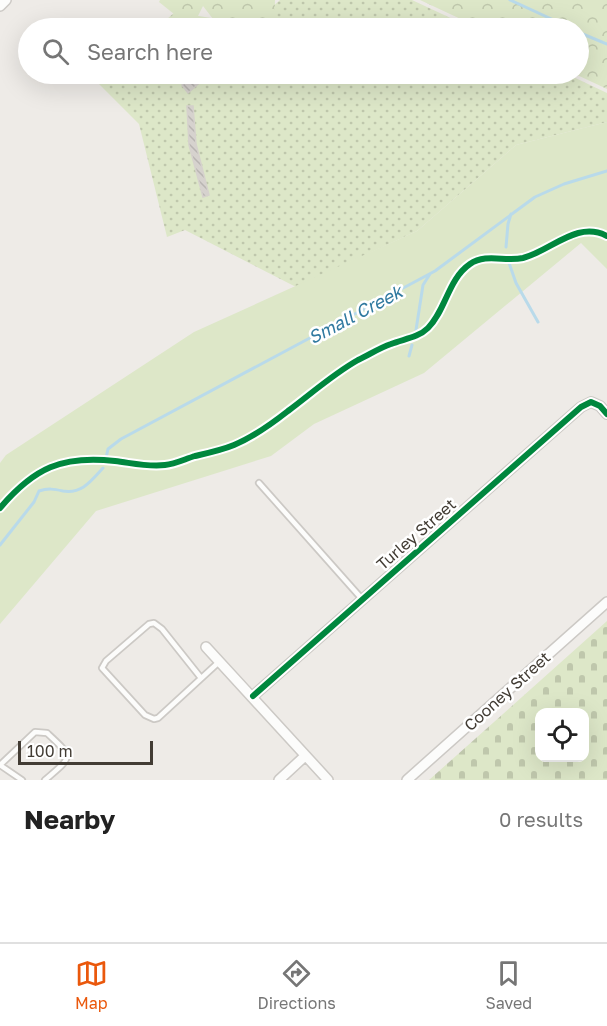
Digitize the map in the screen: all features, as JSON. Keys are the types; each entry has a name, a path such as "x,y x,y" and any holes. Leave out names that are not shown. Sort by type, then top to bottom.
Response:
{"street":[{"path":"0,6 6,0"},
{"name":"Turley Street","path":"253,696 581,407 591,402 604,410"},
{"name":"Cooney Street","path":"407,780 607,602"},
{"path":"206,647 328,780"},
{"path":"279,780 305,756"}],"lane":[{"path":"259,483 362,599"},
{"path":"201,678 162,629 154,623 149,624 106,661 102,668 145,715 154,719 158,718 220,661"},
{"path":"22,780 0,765 35,732 47,732 67,753 68,757 66,762 45,780"}],"green space":[{"path":"160,0 275,0 274,18 212,18 203,6 197,18 179,18 159,2"},
{"path":"280,0 412,0 451,18 261,18"},
{"path":"420,0 607,0 607,89 589,81 589,18 459,18"},
{"path":"175,12 211,18 168,18"},
{"path":"99,84 588,84 607,93 607,122 516,145 417,231 296,287 185,230 167,237 139,124"},
{"path":"607,122 607,269 581,243 424,373 314,424 271,456 96,511 0,624 0,463 6,455 194,332 417,231 516,145"},
{"path":"607,621 607,780 429,780"}],"building":[{"path":"183,84 198,84 188,93"},
{"path":"187,106 193,106 196,144 209,195 203,197 189,145"}],"waterway":[{"path":"510,0 549,18"},
{"path":"589,37 607,44"},
{"name":"Small Creek","path":"106,458 108,449 121,439 435,271 535,197 564,184 607,171"},
{"path":"506,247 511,214"},
{"path":"508,260 516,283 538,322"},
{"path":"416,330 423,285 430,274"},
{"path":"409,356 412,345"},
{"name":"Small Creek","path":"0,545 34,502 39,491 76,490 86,485 103,468"}],"cycle path":[{"path":"0,508 37,474 64,463 96,460 165,465 234,445 269,425 358,360 382,347 415,336 428,328 439,313 457,278 470,264 489,258 523,258 575,234 596,232 607,236"},
{"path":"253,696 581,407 591,402 600,406 607,414"}]}
